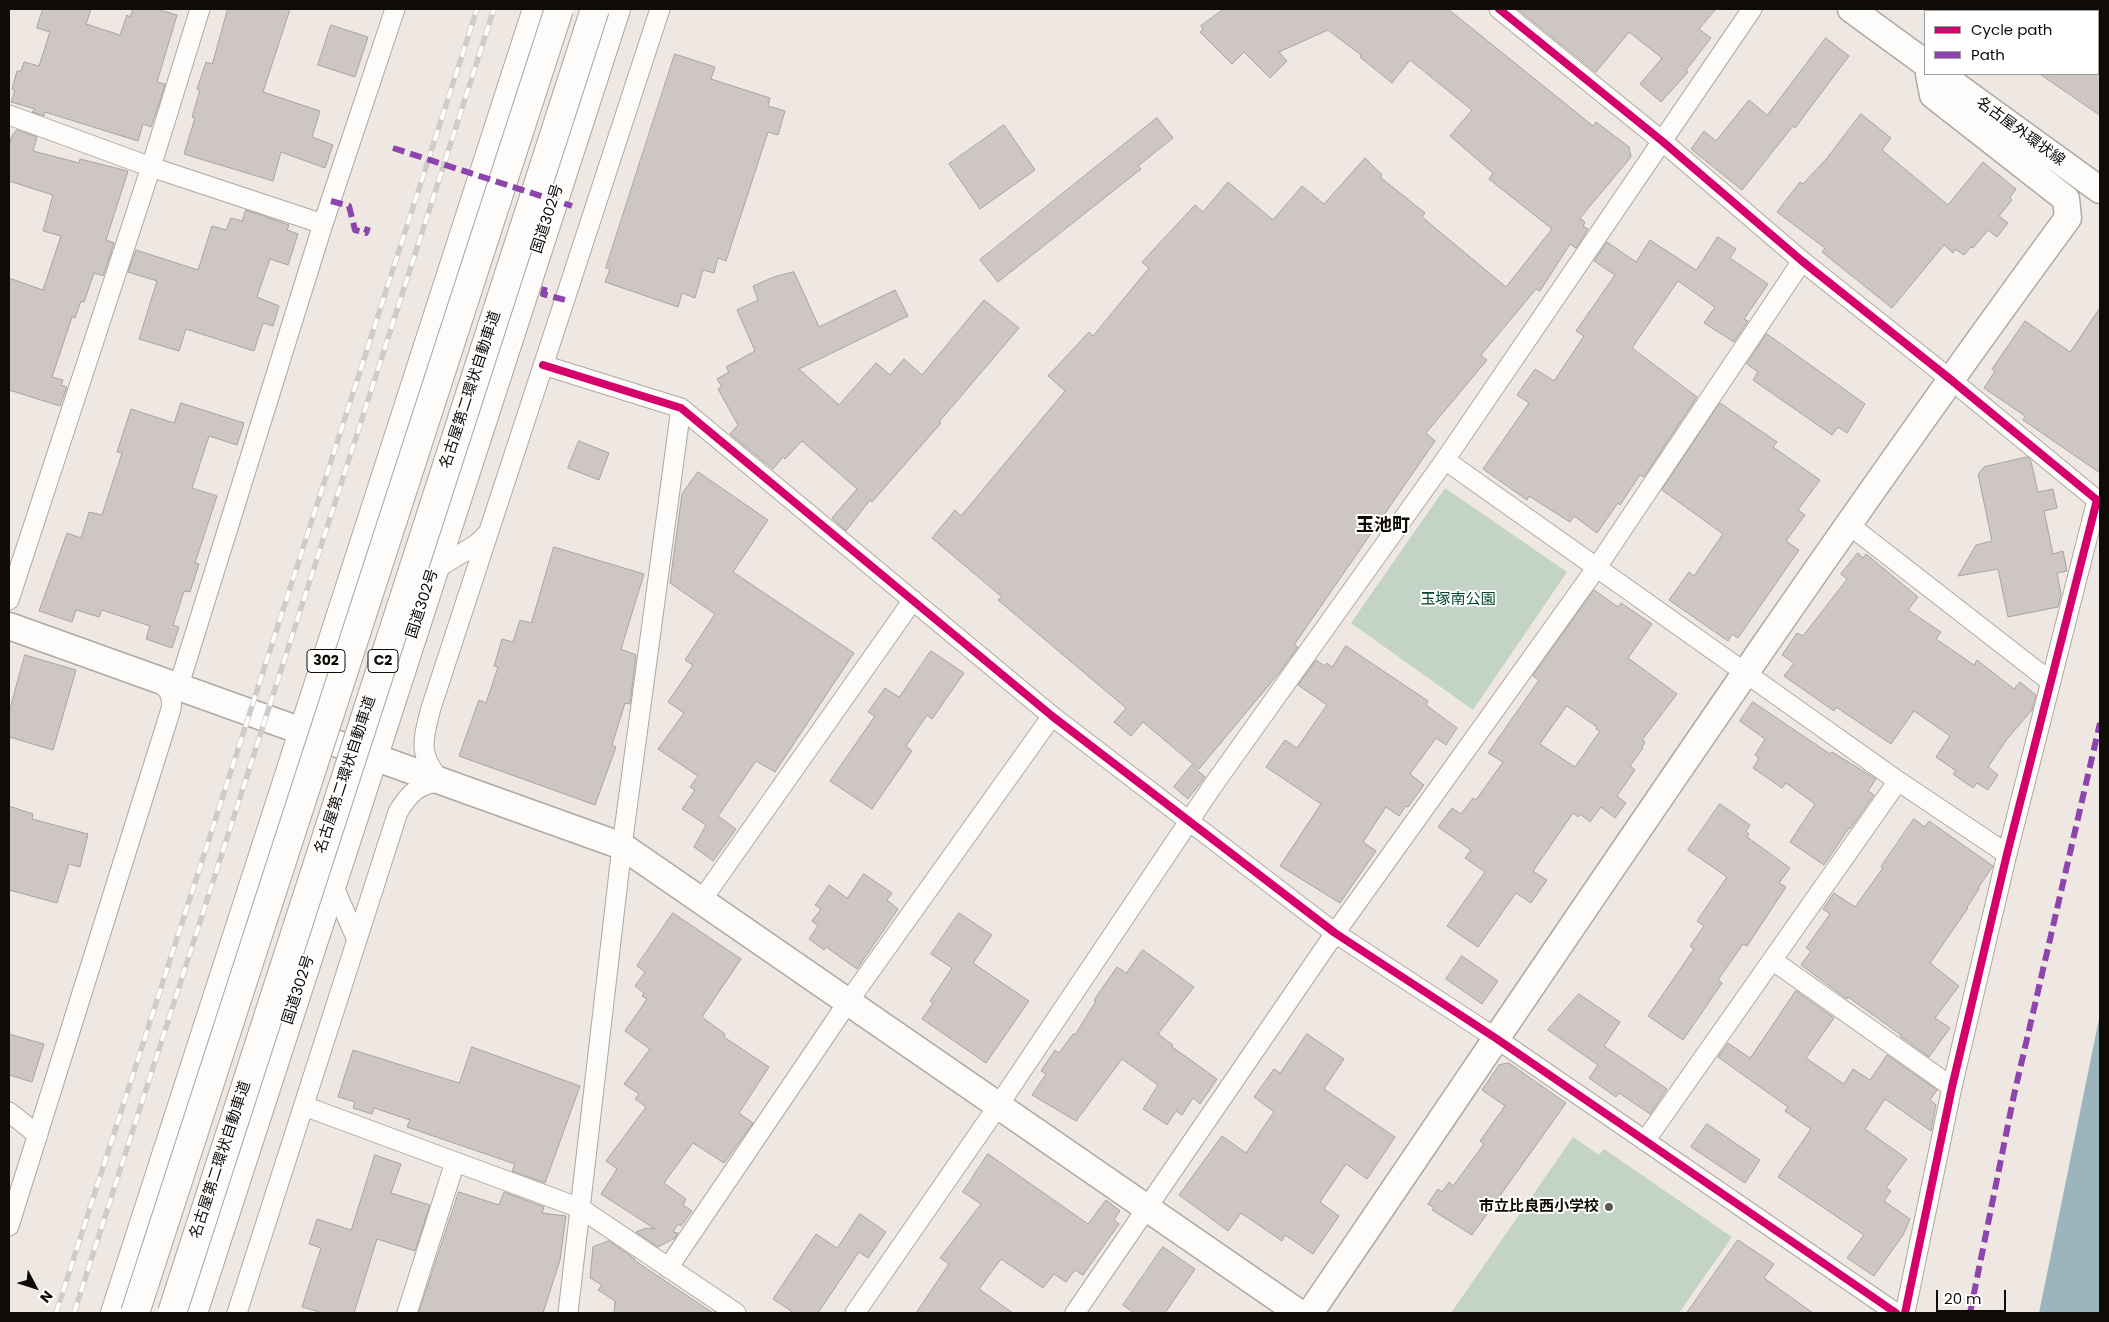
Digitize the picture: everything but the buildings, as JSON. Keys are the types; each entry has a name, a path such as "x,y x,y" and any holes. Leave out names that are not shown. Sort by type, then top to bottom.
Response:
{"highway":[{"path":"433,330 439,283 457,216 523,9"},
{"name":"302","path":"115,1313 537,9"},
{"name":"C2","path":"135,1313 559,9"},
{"name":"名古屋第二環状自動車道","path":"172,1313 595,9"},
{"name":"国道302号","path":"193,1313 616,9"},
{"path":"98,1313 152,1148 210,1018"}],"street":[{"path":"9,600 151,167 200,9"},
{"path":"9,1226 171,709 173,699 169,692 168,684 395,9"},
{"path":"441,781 430,769 424,754 423,740 431,708 660,9"},
{"path":"1499,9 1662,141 1802,261 2097,500 2007,854 1952,1087 1905,1313"},
{"path":"855,1313 998,1106 1188,822 1445,460 1752,9"},
{"path":"1851,9 1924,62"},
{"path":"1310,1313 1848,524 1950,379 2068,218 2066,199 1933,95 1929,75"},
{"name":"名古屋外環状線","path":"1941,75 2100,190"},
{"path":"9,115 151,167 323,224"},
{"path":"1075,1313 1335,933 1597,568 1802,261"},
{"path":"543,364 681,408 1052,716 1335,933 1497,1039 1896,1313"},
{"path":"568,1313 622,846 681,408"},
{"path":"1445,460 1746,674 2007,854"},
{"path":"1848,524 2051,682"},
{"path":"434,570 477,544 488,533"},
{"path":"701,901 913,600"},
{"path":"9,626 622,846 1299,1313"},
{"path":"668,1268 848,1002 1052,716"},
{"path":"1645,1141 1898,780"},
{"path":"237,1313 398,812 406,799 414,791 424,784 441,781"},
{"path":"333,885 357,940"},
{"path":"1772,960 1952,1087"},
{"path":"304,1106 580,1208 736,1313"},
{"path":"9,1112 38,1135"},
{"path":"408,1313 455,1162"}],"green space":[{"name":"玉塚南公園","path":"1445,488 1567,572 1473,710 1351,623"},
{"name":"市立比良西小学校","path":"1573,1137 1599,1155 1604,1149 1732,1237 1679,1313 1451,1313"}],"water":[{"path":"2100,1014 2100,1313 2039,1313"}],"railway":[{"path":"56,1313 477,9"},
{"path":"74,1313 494,9"}],"marked path":[{"path":"393,148 572,206"},
{"path":"331,201 349,206 355,230 366,233 368,227"},
{"path":"545,287 543,294 565,300"},
{"path":"1970,1313 2014,1095 2100,723"}],"cycle path":[{"path":"1499,9 1662,141 1802,261 2097,500 2007,854 1952,1087 1905,1313"},
{"path":"543,365 681,408 1052,716 1335,933 1497,1039 1896,1313"}],"place":[{"name":"市立比良西小学校","path":"1609,1207"}],"district":[{"name":"玉池町","path":"1383,526"}]}
